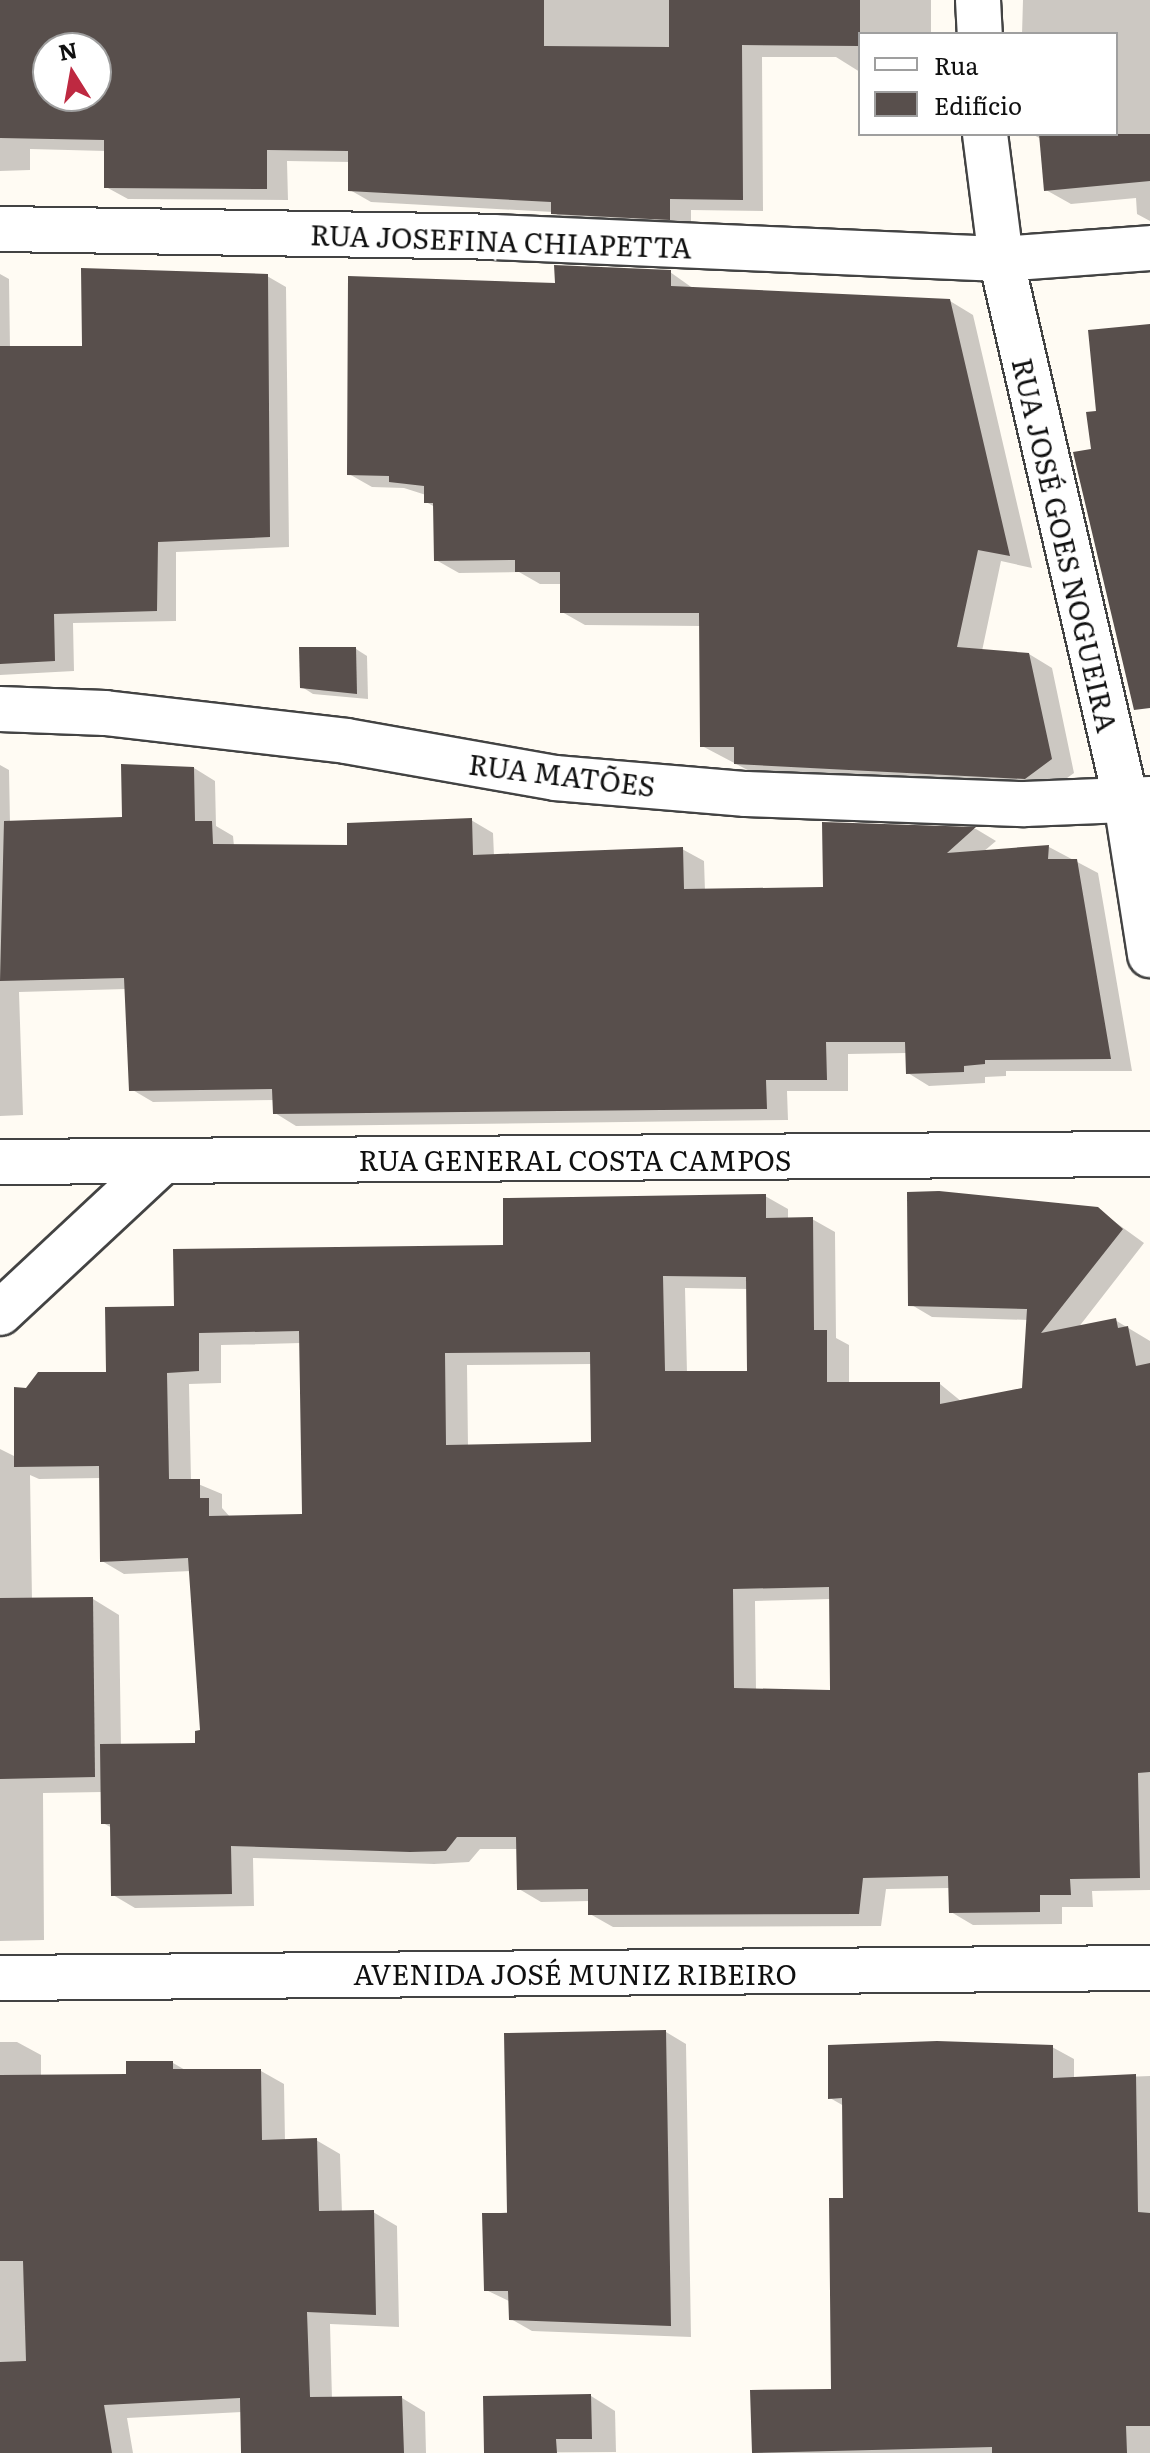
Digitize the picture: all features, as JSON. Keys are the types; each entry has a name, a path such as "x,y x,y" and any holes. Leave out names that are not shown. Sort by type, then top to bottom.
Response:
{"street":[{"path":"978,0 980,32"},
{"name":"RUA JOSÉ GOES NOGUEIRA","path":"985,136 1001,259 1138,800 1150,955"},
{"name":"RUA JOSEFINA CHIAPETTA","path":"0,229 493,237 1001,259 1150,248"},
{"name":"RUA MATÕES","path":"0,709 180,721 346,741 555,778 732,793 1025,804 1138,800"},
{"name":"RUA GENERAL COSTA CAMPOS","path":"0,1162 1150,1154"},
{"path":"0,1313 161,1163"},
{"name":"AVENIDA JOSÉ MUNIZ RIBEIRO","path":"0,1978 1150,1968"}],"building":[{"path":"0,0 544,0 544,46 669,47 669,0 860,0 858,46 742,45 743,200 670,199 670,220 551,214 551,202 348,191 348,151 267,150 267,189 104,188 104,140 0,138"},
{"path":"1150,134 1150,181 1044,191 1039,136"},
{"path":"554,265 671,270 671,286 950,299 1010,556 978,550 957,647 1029,653 1052,759 1025,779 734,764 734,747 700,747 699,613 560,613 560,572 515,572 515,560 434,561 433,503 424,503 424,486 389,482 389,476 347,475 348,276 555,283"},
{"path":"81,268 268,274 270,537 158,542 157,611 54,614 55,661 0,664 0,346 82,346"},
{"path":"1150,324 1150,708 1134,710 1073,452 1091,449 1086,412 1096,411 1088,330"},
{"path":"299,647 356,647 357,694 300,688"},
{"path":"121,764 194,767 195,821 212,821 213,844 347,845 347,823 472,818 473,855 683,847 684,889 823,887 822,822 976,827 947,853 1049,845 1048,859 1077,859 1111,1059 985,1060 985,1064 964,1066 964,1072 906,1074 905,1042 826,1042 827,1080 766,1080 767,1109 273,1114 272,1089 129,1091 124,978 0,981 4,821 122,817"},
{"path":"939,1191 1098,1207 1123,1229 1041,1333 1116,1318 1118,1328 1128,1326 1136,1366 1150,1363 1150,1772 1138,1773 1140,1878 1070,1879 1071,1895 1040,1895 1040,1912 949,1913 948,1876 863,1878 859,1914 588,1915 588,1889 517,1890 516,1837 457,1837 446,1851 231,1846 232,1894 111,1896 110,1824 101,1824 100,1744 195,1743 195,1731 200,1730 188,1558 100,1562 99,1466 14,1467 14,1387 26,1388 38,1372 106,1372 105,1307 174,1306 173,1249 503,1245 503,1198 766,1194 766,1218 813,1217 814,1330 827,1330 827,1382 940,1382 940,1404 1022,1388 1027,1309 908,1306 907,1192","holes":["663,1276 746,1277 747,1371 665,1371","299,1331 302,1514 209,1516 209,1498 200,1498 200,1479 169,1479 167,1373 199,1371 199,1333","590,1352 591,1442 446,1445 445,1353","829,1587 830,1690 734,1688 733,1589"]},
{"path":"93,1597 95,1777 0,1779 0,1598"},
{"path":"666,2030 671,2326 509,2320 508,2291 484,2291 482,2213 507,2213 504,2033"},
{"path":"937,2041 1053,2045 1053,2078 1136,2074 1138,2212 1150,2213 1150,2426 1126,2426 1127,2453 992,2453 992,2447 752,2453 750,2390 831,2389 829,2198 843,2198 842,2098 828,2099 828,2045"},
{"path":"126,2061 173,2061 173,2069 261,2069 262,2140 317,2138 319,2211 374,2210 376,2315 307,2312 310,2397 402,2396 404,2453 241,2453 240,2398 104,2405 112,2453 0,2453 0,2362 26,2361 23,2261 0,2261 0,2075 126,2074"},
{"path":"591,2394 592,2439 556,2439 557,2453 484,2453 483,2396"}]}
